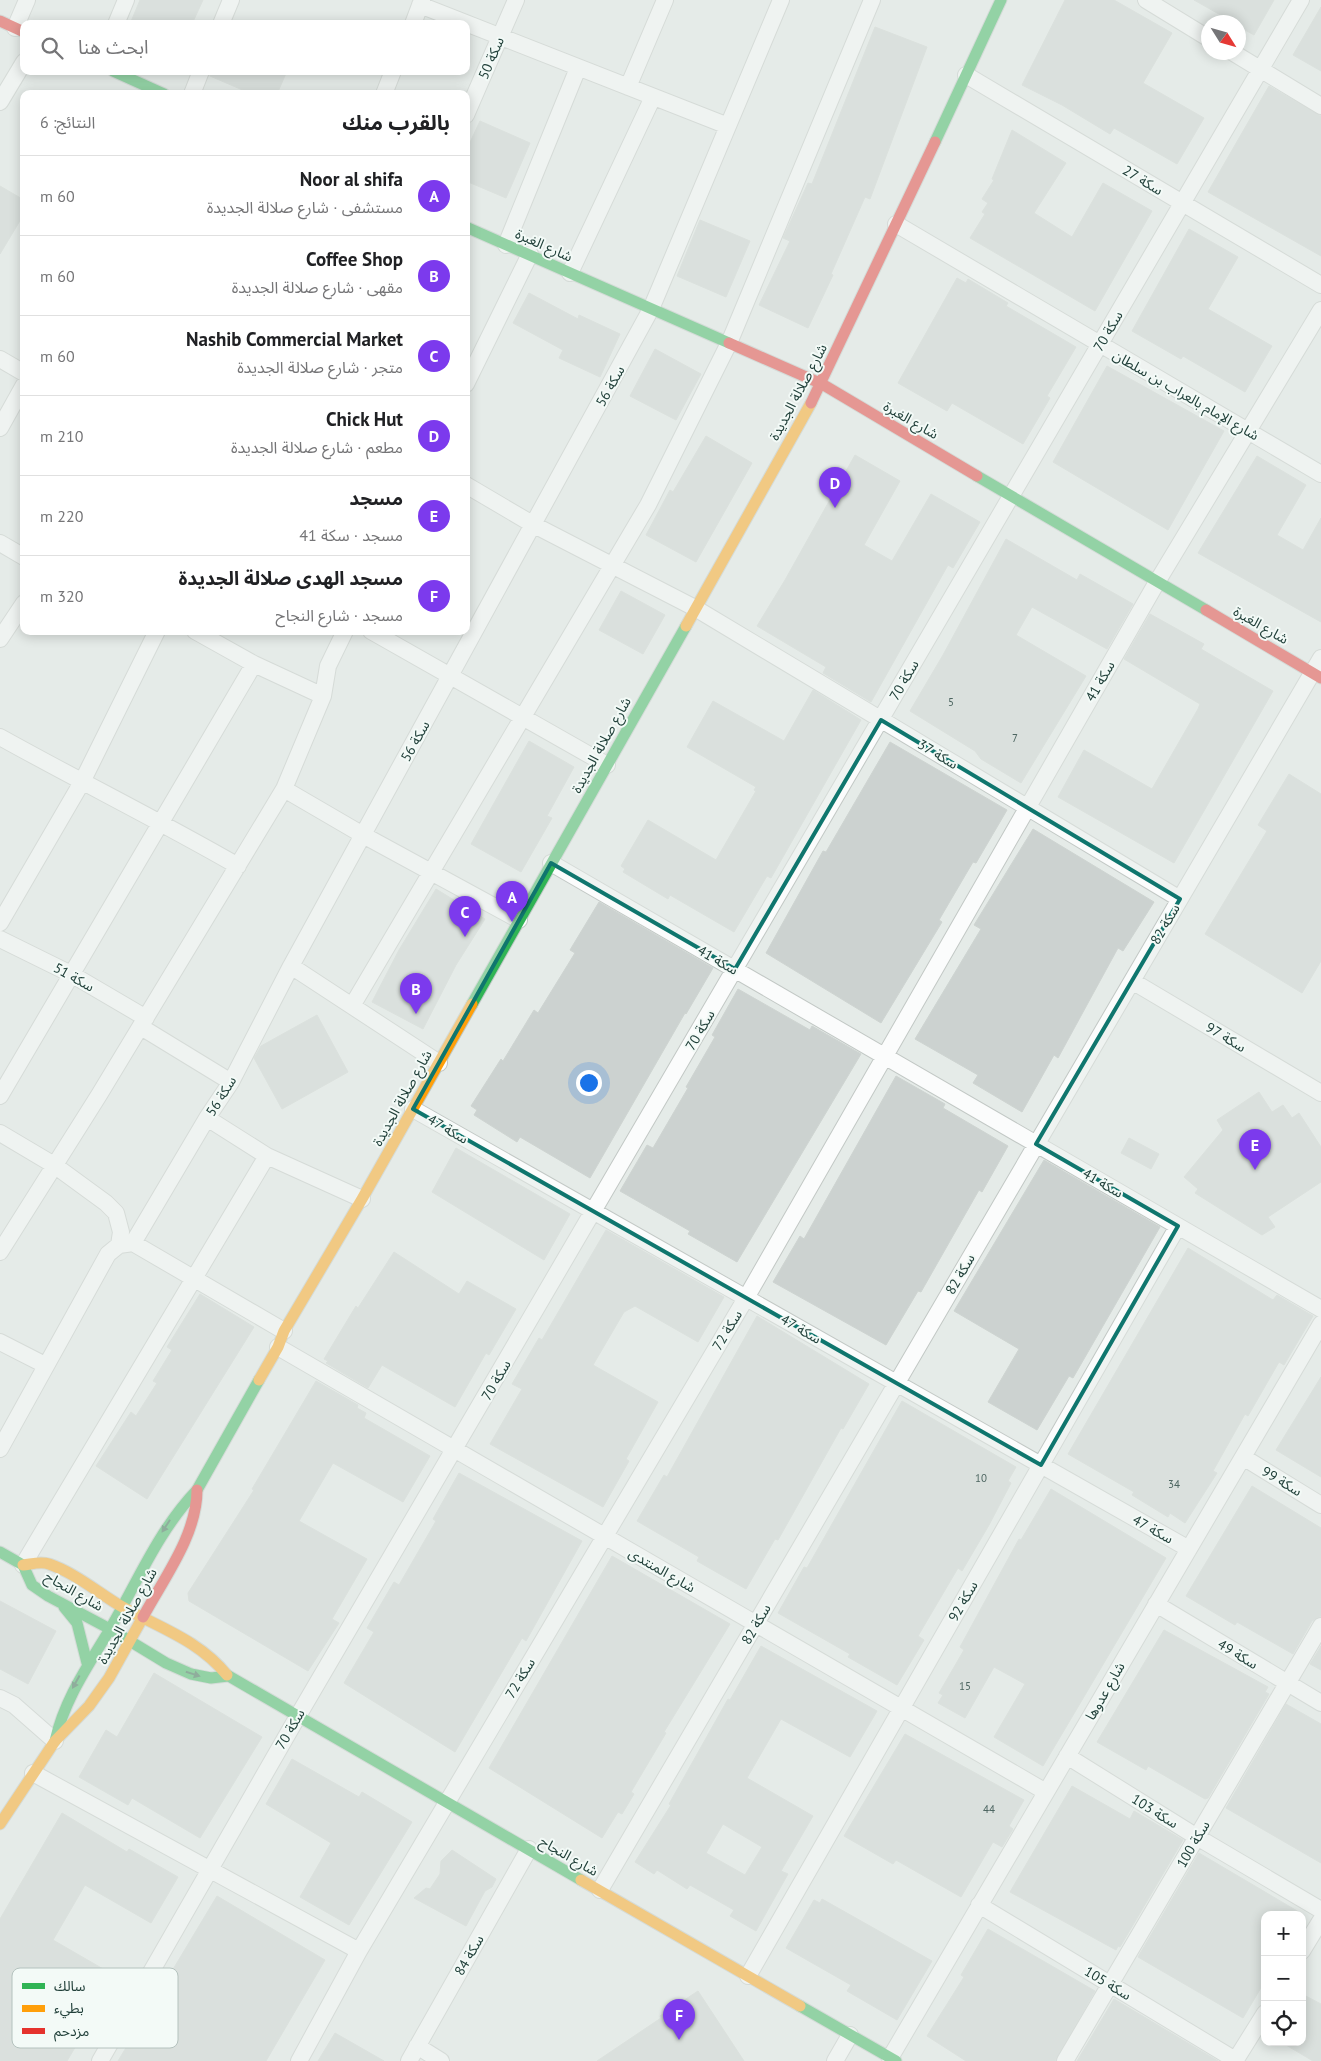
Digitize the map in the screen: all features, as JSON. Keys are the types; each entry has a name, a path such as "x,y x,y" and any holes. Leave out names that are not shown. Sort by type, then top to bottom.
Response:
{"street":[{"path":"22,20 27,0"},
{"path":"118,20 126,0"},
{"path":"223,20 231,0"},
{"name":"سكة 50","path":"470,106 516,0"},
{"path":"628,87 664,0"},
{"name":"سكة 56","path":"0,1449 108,1254 126,1244 232,1082 291,966 651,309 781,0"},
{"path":"352,1006 648,505 729,343 872,0"},
{"name":"شارع صلالة الجديدة","path":"55,1741 64,1704 86,1663 110,1629 165,1526 182,1504 198,1490 278,1347 284,1331 362,1199 822,384 1001,0"},
{"path":"1146,0 1201,34"},
{"name":"سكة 70","path":"154,1968 298,1716 1301,0"},
{"path":"415,20 421,3 460,20"},
{"path":"0,21 19,30"},
{"path":"470,24 728,126"},
{"path":"1245,60 1321,106"},
{"path":"506,245 578,68"},
{"path":"0,102 20,69"},
{"path":"122,75 155,90"},
{"path":"194,90 199,75"},
{"path":"386,90 391,75"},
{"name":"سكة 27","path":"966,75 1321,285"},
{"path":"570,273 653,97"},
{"name":"شارع الإمام بالعراب بن سلطان","path":"896,224 1321,474"},
{"name":"شارع الغبرة","path":"470,229 822,384 1317,675"},
{"path":"470,376 530,254"},
{"name":"سكة 41","path":"746,1298 1157,582 1321,310"},
{"path":"0,359 20,371"},
{"path":"0,428 20,392"},
{"name":"سكة 37","path":"470,487 534,525 695,608 1180,899"},
{"path":"0,543 20,555"},
{"path":"0,639 20,609"},
{"path":"0,923 82,782 156,635"},
{"path":"203,635 254,664 323,696"},
{"path":"0,1252 143,1023 284,789 323,696 328,666 343,635"},
{"path":"378,635 607,765"},
{"name":"سكة 82","path":"600,1890 1180,899 1317,675 1321,658"},
{"path":"0,1096 254,664"},
{"path":"0,737 82,782 161,821 238,866"},
{"path":"284,789 363,835 519,920"},
{"name":"سكة 41","path":"551,863 1321,1309"},
{"name":"سكة 51","path":"0,939 71,974 232,1082"},
{"path":"291,966 438,1063"},
{"name":"سكة 97","path":"1132,981 1321,1093"},
{"name":"سكة 47","path":"413,1109 1189,1549"},
{"path":"207,1118 267,1156 362,1199"},
{"path":"0,1133 54,1165 116,1214 120,1232 126,1244 194,1277 284,1331"},
{"path":"22,1565 267,1156"},
{"name":"سكة 92","path":"748,1976 1178,1226"},
{"name":"سكة 72","path":"299,2061 359,1952 746,1298"},
{"name":"شارع عدوها","path":"893,2059 979,1905 1321,1324"},
{"path":"0,1342 45,1365"},
{"name":"شارع المنتدى","path":"278,1347 1046,1792"},
{"name":"سكة 99","path":"1243,1457 1321,1505"},
{"name":"شارع صلالة الجديدة","path":"0,1824 55,1741 89,1706 109,1678 188,1534 197,1508 198,1490"},
{"name":"شارع النجاح","path":"0,1552 22,1565 32,1585 62,1604 110,1629 166,1664 191,1674 211,1678 228,1676"},
{"name":"شارع النجاح","path":"22,1565 39,1562 47,1563 143,1618 180,1636 217,1660 228,1676 893,2059"},
{"path":"122,1580 145,1564"},
{"path":"164,1600 165,1578"},
{"path":"86,1584 104,1583"},
{"path":"62,1604 77,1623 86,1663"},
{"name":"سكة 49","path":"1156,1604 1321,1703"},
{"path":"173,1622 180,1636"},
{"name":"سكة 100","path":"1066,2061 1321,1626"},
{"path":"145,1664 166,1664"},
{"path":"109,1678 129,1666"},
{"path":"0,1698 14,1705 55,1741"},
{"name":"سكة 103","path":"1067,1756 1197,1837 1321,1910"},
{"path":"34,1773 359,1952"},
{"name":"سكة 84","path":"409,2061 529,1850"},
{"name":"سكة 105","path":"979,1905 1236,2061"},
{"path":"1306,1944 1321,1920"},
{"path":"1236,2061 1261,2019"},
{"path":"835,2061 850,2035"},
{"path":"418,2046 441,2061"},
{"name":"سكة 70","path":"100,2061 107,2048"}],"highlighted area":[{"path":"881,720 1180,899 1036,1144 1178,1226 1041,1465 413,1109 551,863 735,969"}],"building":[{"path":"140,0 203,0 194,20 132,20"},
{"path":"1065,0 1114,0 1172,33 1143,83 1204,118 1177,164 1114,128 1110,134 1062,105 1022,85"},
{"path":"1194,0 1274,0 1254,35 1246,30 1246,15 1221,15"},
{"path":"1321,7 1321,71 1293,55"},
{"path":"875,27 927,47 870,199 865,197 831,274 833,275 808,328 759,305 790,241 783,238 808,183 812,184"},
{"path":"285,75 279,90 243,90 210,76"},
{"path":"1269,86 1321,116 1321,256 1208,192"},
{"path":"480,121 530,143 506,198 470,183 470,142"},
{"path":"1012,130 1066,163 1034,213 1072,237 1103,183 1152,211 1095,311 970,238 985,214 982,212 988,203 982,199 994,180 992,179"},
{"path":"0,186 20,198 20,221 0,254"},
{"path":"700,220 750,241 726,297 677,276"},
{"path":"1189,229 1238,257 1208,309 1272,346 1245,392 1183,356 1181,359 1132,331"},
{"path":"957,278 966,283 968,279 1008,303 1006,306 1076,347 1047,396 1050,398 1023,444 952,403 947,411 898,383"},
{"path":"529,293 578,319 579,315 620,334 600,377 559,358 563,350 513,323"},
{"path":"655,349 701,374 676,420 630,396"},
{"path":"1107,366 1224,431 1168,530 1053,462"},
{"path":"706,436 752,463 696,562 646,535 670,490 673,492"},
{"path":"855,455 900,481 864,545 892,561 931,494 980,522 953,568 948,565 871,702 823,673 826,667 757,626"},
{"path":"1257,456 1306,485 1277,535 1303,550 1321,518 1321,622 1198,553"},
{"path":"1006,539 1077,580 1080,574 1133,604 1107,649 1032,607 1016,635 1086,676 1021,783 981,759 975,751 910,711 943,655"},
{"path":"621,591 665,615 643,654 599,630"},
{"path":"1150,614 1204,644 1201,649 1273,691 1174,863 1058,797 1084,750 1152,789 1198,709 1200,704 1124,659"},
{"path":"813,690 861,720 771,878 767,876 734,932 670,895 668,899 623,872 625,869 621,866 648,820 716,860 756,791 754,790 756,787 687,747 713,701 784,741"},
{"path":"529,741 574,767 547,816 552,818 521,872 471,844"},
{"path":"890,742 1007,810 976,863 973,862 939,920 942,922 881,1023 766,953 823,851 826,852"},
{"path":"1289,774 1321,794 1321,961 1302,993 1205,934 1267,831 1258,825"},
{"path":"1033,829 1154,902 1123,951 1118,948 1058,1058 1054,1055 1022,1112 973,1083 978,1075 915,1039 981,929 974,925"},
{"path":"436,889 485,919 456,965 423,1029 372,1002 399,950"},
{"path":"599,902 713,968 590,1178 520,1137 517,1142 474,1115 477,1110 471,1106 501,1059 503,1061 534,1010 538,1013 575,953 570,950"},
{"path":"738,989 810,1030 812,1026 861,1054 737,1262 688,1234 690,1231 620,1191 647,1145 653,1148 688,1088 686,1087 715,1037 712,1035"},
{"path":"317,1015 348,1072 282,1109 254,1058 261,1046"},
{"path":"896,1076 945,1104 943,1108 1008,1146 982,1192 979,1190 921,1292 918,1291 886,1345 773,1282 800,1236 804,1239"},
{"path":"1259,1092 1272,1112 1283,1105 1292,1118 1299,1113 1321,1147 1321,1182 1268,1217 1275,1227 1262,1235 1195,1193 1198,1189 1184,1177 1223,1130 1217,1120"},
{"path":"1129,1138 1159,1154 1151,1169 1121,1153"},
{"path":"456,1148 570,1214 544,1260 432,1192"},
{"path":"1044,1160 1160,1227 1073,1378 1069,1376 1037,1430 988,1402 1019,1349 954,1311"},
{"path":"606,1230 724,1297 698,1342 635,1306 624,1312 593,1365 658,1402 626,1459 629,1461 603,1507 490,1444 522,1389 512,1384 539,1338 542,1340"},
{"path":"1188,1248 1273,1300 1277,1295 1313,1316 1284,1365 1279,1362 1248,1416 1245,1414 1213,1471 1217,1473 1185,1523 1170,1513 1168,1517 1132,1495 1134,1492 1068,1454"},
{"path":"394,1252 459,1294 467,1281 516,1309 489,1355 486,1353 455,1407 382,1365 368,1388 326,1363 328,1361 324,1359 356,1306 358,1308"},
{"path":"200,1294 254,1327 147,1499 96,1466 131,1412 136,1416 157,1383 153,1381 172,1350 167,1347"},
{"path":"757,1316 869,1384 843,1429 841,1428 778,1540 775,1539 746,1589 697,1561 699,1557 637,1521 664,1475 667,1477"},
{"path":"1321,1377 1321,1477 1276,1450"},
{"path":"316,1381 358,1405 357,1408 366,1413 364,1418 430,1456 403,1502 333,1463 299,1521 367,1559 332,1619 339,1623 308,1671 189,1601 188,1593 254,1490 252,1489"},
{"path":"902,1401 1016,1467 1008,1481 1011,1483 989,1525 962,1571 958,1568 918,1636 924,1640 897,1685 848,1657 850,1654 778,1613 804,1567 807,1568"},
{"path":"459,1473 582,1541 526,1641 522,1638 455,1752 344,1683 374,1632 367,1628 394,1582 399,1585 436,1521 433,1519"},
{"path":"1252,1486 1321,1528 1321,1616 1312,1621 1293,1654 1237,1622 1235,1625 1186,1596"},
{"path":"1051,1489 1166,1558 1043,1766 994,1737 1025,1684 994,1667 965,1718 938,1703 943,1695 939,1693 964,1650 960,1647 1019,1539 1021,1540"},
{"path":"612,1556 730,1624 664,1732 666,1733 631,1792 634,1794 622,1814 618,1812 602,1838 489,1768"},
{"path":"0,1601 56,1631 28,1684 0,1669"},
{"path":"1164,1630 1268,1687 1265,1692 1269,1694 1208,1798 1205,1799 1148,1766 1146,1770 1097,1742"},
{"path":"761,1646 877,1711 850,1757 781,1719 747,1778 813,1816 781,1871 788,1874 756,1931 730,1916 734,1910 690,1885 687,1889 657,1870 654,1874 635,1862 671,1805 669,1804 728,1699 730,1700","holes":["723,1824 762,1847 745,1875 706,1853"]},
{"path":"1321,1646 1321,1670 1310,1664"},
{"path":"154,1673 262,1737 200,1838 132,1798 128,1805 79,1777 106,1730 117,1737"},
{"path":"1286,1704 1321,1724 1321,1863 1226,1808"},
{"path":"905,1734 1024,1800 1009,1826 1013,1829 1002,1847 993,1842 961,1897 896,1860 893,1864 844,1836"},
{"path":"292,1759 359,1797 362,1792 412,1822 349,1925 300,1897 331,1843 266,1804"},
{"path":"1072,1786 1130,1819 1134,1811 1183,1840 1120,1947 1118,1946 1116,1950 1010,1892"},
{"path":"62,1813 127,1852 129,1849 178,1877 151,1923 85,1885 53,1940 101,1968 12,1968 12,2048 75,2048 67,2061 0,2061 0,1919"},
{"path":"452,1850 496,1879 492,1887 485,1891 466,1926 414,1898 426,1888 430,1889 440,1874 441,1861"},
{"path":"1199,1853 1297,1911 1261,1911 1261,1988 1243,2018 1138,1957"},
{"path":"217,1896 325,1960 266,2061 118,2061 126,2048 178,2048 178,1968 174,1968"},
{"path":"822,1899 932,1961 897,2020 847,1991 851,1985 786,1948 814,1900 820,1903"},
{"path":"988,1929 1095,1991 1055,2061 966,2061 927,2036 964,1977 961,1975"},
{"path":"698,1991 744,2061 597,2061 661,2018 660,2016"},
{"path":"1306,1996 1321,2004 1321,2061 1313,2061 1288,2046 1306,2046"},
{"path":"1114,1999 1151,2021 1218,2061 1077,2061"},
{"path":"335,2033 384,2061 318,2061"}],"traffic: fast":[{"path":"935,142 1001,0"},
{"path":"122,75 155,90"},
{"path":"470,229 729,343"},
{"path":"977,476 1206,610"},
{"path":"472,1004 686,626"},
{"path":"55,1741 59,1725 71,1696 149,1557 171,1522 197,1490 259,1380"},
{"path":"0,1552 23,1565 32,1585 48,1596 110,1629 166,1663 191,1674 211,1678 228,1676"},
{"path":"64,1607 77,1623 87,1663"},
{"path":"227,1675 581,1880"},
{"path":"800,2006 896,2061"}],"traffic: slow":[{"path":"686,626 811,403"},
{"path":"259,1380 278,1347 284,1331 362,1199 472,1004"},
{"path":"23,1565 46,1563 68,1572 119,1605 190,1643 216,1663 227,1675"},
{"path":"0,1824 55,1741 89,1706 109,1678 143,1617"},
{"path":"581,1880 800,2006"}],"traffic: jam":[{"path":"0,21 20,30"},
{"path":"811,403 935,142"},
{"path":"729,343 822,384 977,476"},
{"path":"1206,610 1321,678"},
{"path":"143,1617 178,1556 185,1540 196,1507 197,1490"}],"place":[{"name":"Chick Hut","path":"835,508"},
{"name":"Noor al shifa","path":"512,922"},
{"name":"Nashib Commercial Market","path":"465,937"},
{"name":"Coffee Shop","path":"416,1014"},
{"name":"مسجد","path":"1255,1170"},
{"name":"مسجد الهدى صلالة الجديدة","path":"679,2040"}]}
